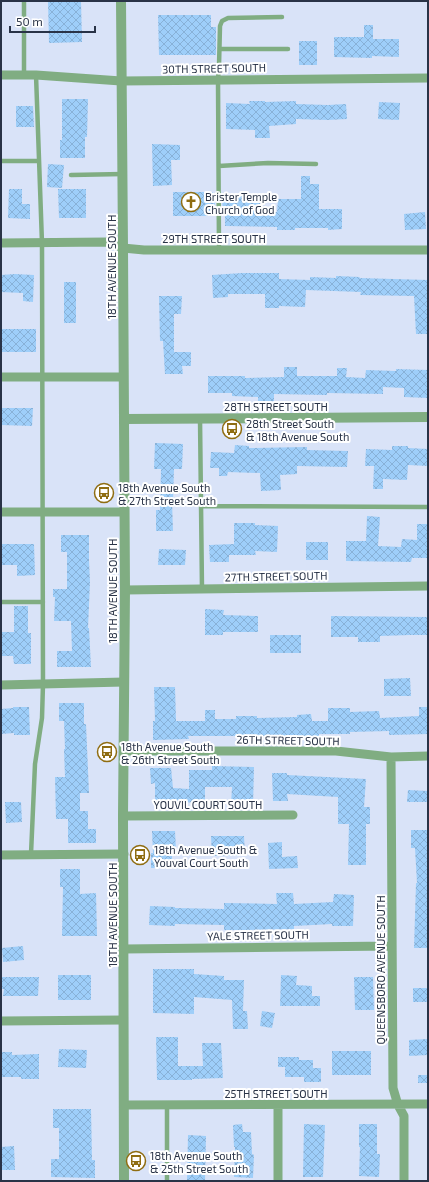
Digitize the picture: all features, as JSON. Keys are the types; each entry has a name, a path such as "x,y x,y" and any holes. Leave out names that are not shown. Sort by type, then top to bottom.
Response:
{"street":[{"name":"18TH AVENUE SOUTH","path":"121,1 125,590 123,816 124,1181"},
{"name":"30TH STREET SOUTH","path":"1,75 36,75 121,81 428,78"},
{"name":"29TH STREET SOUTH","path":"1,243 107,242 123,248 144,250 428,250"},
{"path":"1,377 123,377"},
{"name":"28TH STREET SOUTH","path":"124,419 428,417"},
{"path":"1,512 124,512"},
{"name":"27TH STREET SOUTH","path":"125,590 428,586"},
{"path":"1,685 124,682"},
{"name":"26TH STREET SOUTH","path":"124,751 336,751 391,757 428,756"},
{"name":"QUEENSBORO AVENUE SOUTH","path":"391,757 393,1088 404,1116 404,1181"},
{"name":"YOUVIL COURT SOUTH","path":"123,816 293,815"},
{"path":"1,854 124,854"},
{"name":"YALE STREET SOUTH","path":"124,949 392,946"},
{"path":"1,1021 123,1020"},
{"name":"25TH STREET SOUTH","path":"124,1105 428,1104"},
{"path":"278,1105 278,1181"}],"lane":[{"path":"24,1 24,75"},
{"path":"219,250 218,80 220,26 222,21 228,18 282,17"},
{"path":"220,48 288,49"},
{"path":"30,854 35,764 42,718 43,684 42,243 36,75"},
{"path":"1,161 39,161"},
{"path":"219,166 268,163 316,164"},
{"path":"71,175 123,174"},
{"path":"200,418 202,589"},
{"path":"201,506 428,507"},
{"path":"1,602 43,602"},
{"path":"167,1105 167,1181"}],"building":[{"path":"48,1 81,1 82,42 49,43"},
{"path":"158,15 211,15 211,27 216,27 216,55 159,55"},
{"path":"364,25 373,25 373,39 399,39 399,57 334,57 334,37 364,37"},
{"path":"299,41 317,41 317,65 299,65"},
{"path":"62,99 88,99 85,158 60,158 60,140 62,140"},
{"path":"249,101 296,101 296,104 328,105 346,104 347,119 296,119 296,124 269,126 270,138 255,138 255,130 226,129 226,103 250,104"},
{"path":"379,102 400,103 399,120 378,119"},
{"path":"16,106 33,106 34,127 16,127"},
{"path":"152,144 180,145 180,160 171,160 172,185 153,186"},
{"path":"48,164 64,165 62,188 47,187"},
{"path":"301,176 310,176 310,184 319,184 319,209 342,209 342,229 328,230 328,228 295,228 295,230 277,230 277,227 225,226 222,196 260,196 260,212 277,212 278,199 301,199"},
{"path":"9,189 22,189 22,204 30,204 30,219 8,218"},
{"path":"58,189 86,189 86,218 59,218"},
{"path":"173,192 213,192 213,195 215,196 215,216 173,216"},
{"path":"425,212 426,229 405,230 404,214"},
{"path":"279,273 279,279 310,280 310,277 336,278 336,276 428,280 428,334 416,334 414,296 360,295 361,292 306,290 305,307 279,306 279,308 265,308 265,294 228,294 228,297 213,298 212,275"},
{"path":"1,275 34,275 33,302 23,301 23,293 1,292"},
{"path":"64,282 76,282 76,323 64,323"},
{"path":"159,296 182,296 181,314 174,314 174,352 191,352 191,366 182,366 183,374 165,374 163,341 160,341"},
{"path":"1,329 36,329 36,352 1,352"},
{"path":"284,367 297,367 297,376 337,376 337,368 347,368 346,377 365,378 366,370 428,370 428,398 404,397 404,388 383,387 383,394 274,394 274,401 258,401 258,397 232,396 232,393 208,393 208,376 245,376 245,378 284,377"},
{"path":"1,408 33,408 32,426 1,425"},
{"path":"155,443 183,444 182,469 174,469 172,501 173,531 156,531 156,510 160,510 161,469 154,469"},
{"path":"235,445 249,446 249,448 307,447 307,450 348,451 347,467 297,466 297,474 280,475 281,490 261,491 260,473 228,472 227,476 219,476 219,468 210,468 211,452 234,453"},
{"path":"392,446 408,446 408,448 428,449 428,466 408,465 407,480 383,479 383,489 373,489 374,466 365,466 366,449 392,450"},
{"path":"367,516 380,517 378,546 401,547 402,539 417,540 417,524 428,524 428,558 412,558 411,562 346,561 346,541 366,541"},
{"path":"234,523 255,523 255,525 278,526 277,552 255,551 256,555 229,555 229,562 210,562 209,545 234,544"},
{"path":"61,535 89,535 90,582 88,628 91,667 57,667 57,651 72,651 71,621 54,621 55,597 53,597 53,589 67,589 67,552 61,552"},
{"path":"306,542 328,542 328,560 306,560"},
{"path":"1,544 34,544 35,575 17,576 17,565 1,565"},
{"path":"159,549 186,550 185,565 158,565"},
{"path":"14,606 28,606 28,633 31,633 31,664 14,664 13,656 1,656 1,632 14,632"},
{"path":"205,609 224,610 223,615 258,616 258,632 223,632 223,635 205,635"},
{"path":"331,616 428,617 428,635 380,636 380,642 358,642 358,637 331,637"},
{"path":"270,635 301,635 301,653 270,653"},
{"path":"410,678 411,696 384,696 384,679"},
{"path":"154,687 175,687 176,721 205,721 205,710 215,710 215,719 236,719 236,716 257,716 257,718 297,717 297,715 311,714 312,721 328,721 328,708 350,708 350,712 379,711 380,718 419,716 419,707 428,707 428,734 389,735 389,731 350,732 350,734 319,734 319,736 188,736 189,739 153,740 153,721 155,721"},
{"path":"59,703 84,703 89,793 80,793 80,811 88,811 88,829 96,829 96,843 68,843 68,819 56,819 55,777 65,777 64,721 59,721"},
{"path":"29,707 30,735 14,735 14,733 1,734 1,709"},
{"path":"212,766 254,767 253,806 231,805 232,787 205,787 205,803 155,801 155,783 151,784 150,768 171,768 173,788 189,789 189,770 212,770"},
{"path":"272,773 366,779 364,807 370,807 370,824 366,824 366,865 348,865 349,824 338,824 338,797 287,794 288,801 273,801"},
{"path":"408,790 428,791 428,802 407,802"},
{"path":"5,802 21,802 22,822 6,823"},
{"path":"411,830 428,830 428,948 414,948 417,883 415,848 411,848"},
{"path":"152,831 175,831 176,850 172,850 172,868 151,868 151,853 153,853"},
{"path":"211,836 244,836 245,856 212,856"},
{"path":"282,842 282,857 297,856 298,868 269,869 268,843"},
{"path":"60,869 80,869 80,894 96,893 97,936 62,936 63,887 60,887"},
{"path":"276,893 293,893 294,904 333,902 334,894 354,895 353,926 332,926 332,924 294,926 294,929 224,930 224,925 149,925 150,906 224,909 224,903 277,904"},
{"path":"23,946 24,960 3,962 2,948"},
{"path":"153,969 194,969 194,974 224,976 224,980 244,980 243,1011 247,1011 248,1029 233,1029 232,1000 194,997 194,1014 153,1013"},
{"path":"58,975 91,975 91,1000 58,1000"},
{"path":"281,975 297,976 296,985 312,986 312,996 320,996 320,1006 280,1006"},
{"path":"1,977 39,977 38,996 3,996 4,989 1,989"},
{"path":"354,977 373,977 374,1010 355,1010"},
{"path":"413,988 428,988 428,1002 413,1002"},
{"path":"262,1011 275,1013 272,1028 260,1026"},
{"path":"156,1037 178,1037 178,1066 203,1066 202,1043 221,1043 223,1078 157,1080"},
{"path":"428,1039 428,1055 409,1056 409,1040"},
{"path":"59,1049 87,1050 86,1068 58,1067"},
{"path":"332,1051 371,1051 371,1075 332,1075"},
{"path":"1,1052 12,1052 12,1055 39,1054 39,1079 1,1077"},
{"path":"278,1057 299,1057 299,1060 313,1060 313,1068 321,1068 321,1082 304,1082 304,1077 285,1077 285,1067 278,1067"},
{"path":"418,1075 428,1075 428,1083 418,1083"},
{"path":"53,1109 91,1109 92,1160 95,1160 95,1178 51,1177 51,1159 59,1159 59,1128 53,1128"},
{"path":"242,1124 243,1132 251,1132 252,1154 254,1155 253,1178 234,1177 235,1147 233,1125"},
{"path":"304,1124 325,1125 323,1177 303,1177"},
{"path":"359,1124 377,1124 377,1154 380,1154 379,1177 359,1176"},
{"path":"188,1135 206,1136 205,1181 187,1181"},
{"path":"14,1146 15,1170 1,1170 1,1147"}],"place":[{"name":"Brister Temple Church of God","path":"191,202"},
{"name":"28th Street South & 18th Avenue South","path":"232,429"},
{"name":"18th Avenue South & 27th Street South","path":"104,493"},
{"name":"18th Avenue South & 26th Street South","path":"107,752"},
{"name":"18th Avenue South & Youval Court South","path":"140,855"},
{"name":"18th Avenue South & 25th Street South","path":"136,1161"}]}
